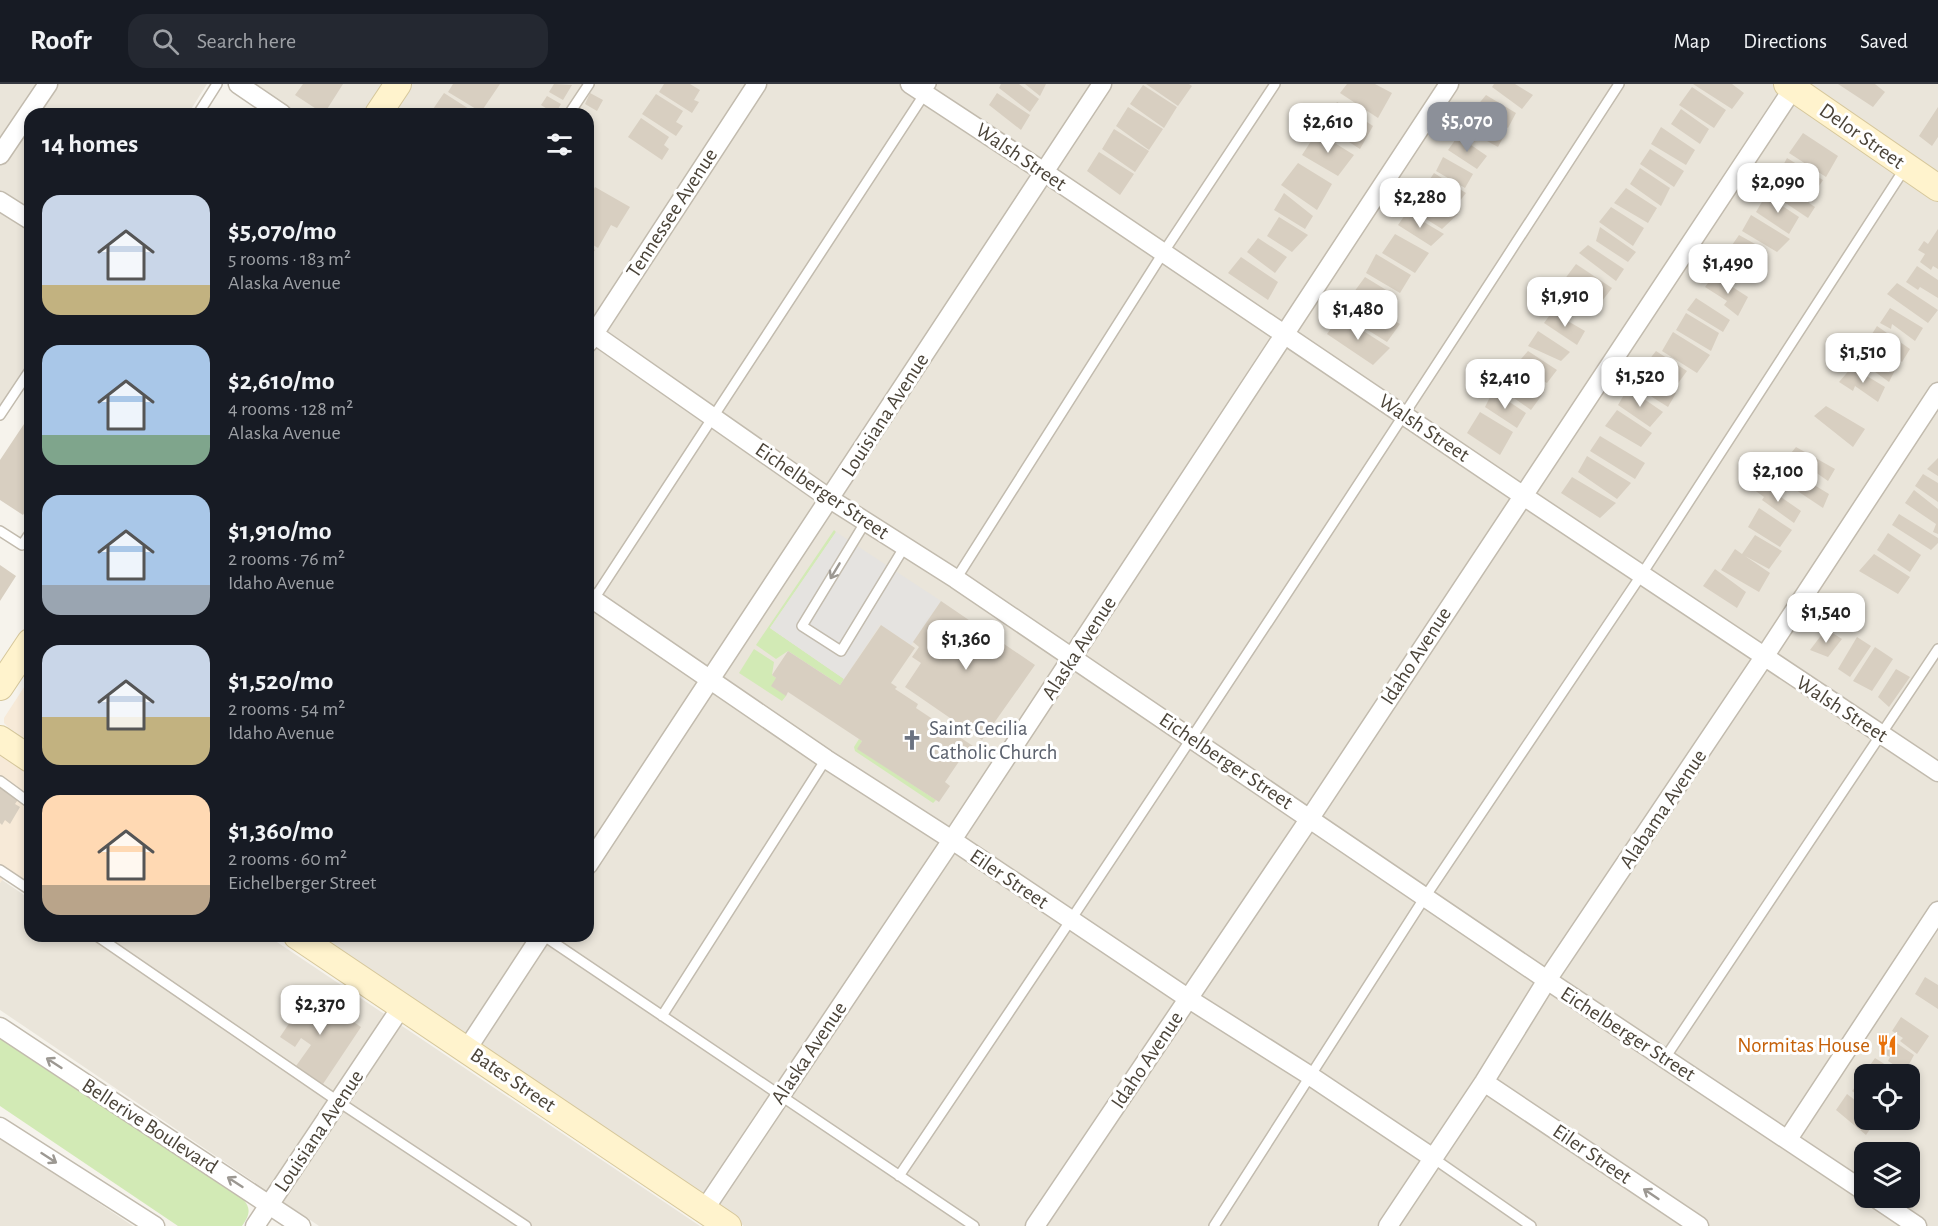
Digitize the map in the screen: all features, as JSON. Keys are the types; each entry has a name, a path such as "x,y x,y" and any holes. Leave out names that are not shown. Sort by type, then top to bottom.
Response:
{"main road":[{"path":"382,108 398,84"},
{"name":"Delor Street","path":"1792,85 1938,188"},
{"path":"0,687 24,651"},
{"path":"0,739 24,755"},
{"name":"Bates Street","path":"306,942 728,1226"}],"street":[{"path":"32,108 48,84"},
{"path":"238,84 273,108"},
{"name":"Tennessee Avenue","path":"594,330 757,84"},
{"name":"Louisiana Avenue","path":"594,856 1102,84"},
{"name":"Alaska Avenue","path":"704,1210 952,840 1449,84"},
{"name":"Idaho Avenue","path":"1035,1226 1310,818 1792,85"},
{"name":"Walsh Street","path":"922,87 1285,336 1938,772"},
{"path":"0,155 24,120"},
{"path":"0,201 24,216"},
{"name":"Eichelberger Street","path":"594,339 830,499 956,579 1547,980 1854,1184"},
{"name":"Alabama Avenue","path":"1388,1226 1484,1082 1547,980 1764,657 1938,392"},
{"name":"Eiler Street","path":"594,604 1189,999 1309,1075 1433,1158"},
{"path":"1788,1139 1938,911"},
{"path":"466,1049 538,942"},
{"name":"Louisiana Avenue","path":"255,1226 402,1006"},
{"name":"Bellerive Boulevard","path":"0,1027 301,1226"},
{"name":"Eiler Street","path":"1484,1082 1699,1226"},
{"path":"0,1126 155,1226"},
{"path":"1890,1208 1917,1226"}],"lane":[{"path":"202,108 218,84"},
{"path":"573,108 589,84"},
{"path":"956,579 1163,253 1275,84"},
{"path":"899,1176 1072,920 1405,415 1619,84"},
{"path":"594,595 713,418 922,87"},
{"path":"1214,1226 1425,897 1642,574 1906,167"},
{"path":"0,415 24,378"},
{"path":"866,521 802,626 841,651 905,546"},
{"path":"0,531 21,545 24,541"},
{"path":"1665,1058 1938,649"},
{"path":"662,1016 826,759"},
{"path":"0,782 24,799"},
{"path":"0,870 24,886"},
{"path":"106,942 339,1102 526,1226"},
{"path":"551,942 781,1094 974,1226"},
{"path":"1433,1158 1531,1226"}],"shaded area":[{"path":"0,84 207,84 192,108 24,108 24,373 0,411"},
{"path":"251,84 1938,84 1938,1226 744,1226 323,942 594,942 594,108 287,108"},
{"path":"836,532 941,601 911,645 880,625 844,679 770,628"},
{"path":"24,687 24,738 8,727 4,723 4,718"},
{"path":"0,754 24,771 24,882 9,872 0,883"},
{"path":"2,880 24,895 24,942 277,942 700,1226 319,1226 0,1010 0,883"},
{"path":"0,1137 133,1226 0,1226"}],"green space":[{"path":"834,530 836,532 770,628 844,679 840,685 788,651 776,659 756,645"},
{"path":"754,649 774,662 772,675 786,696 782,701 739,673"},
{"path":"859,739 862,741 858,749 936,800 933,803 855,751 854,747"},
{"path":"0,1038 243,1199 248,1206 248,1212 242,1226 178,1226 0,1106"}],"building":[{"path":"303,84 343,84 328,108 315,108 295,95"},
{"path":"453,84 500,84 484,108 474,108 448,92"},
{"path":"554,84 572,85 563,100 549,92"},
{"path":"664,84 690,84 700,90 694,100 699,102 692,113 659,92"},
{"path":"1001,84 1019,84 1039,99 1030,112 999,88"},
{"path":"1025,84 1046,84 1040,96"},
{"path":"1146,84 1189,84 1192,86 1178,106"},
{"path":"1347,84 1375,84 1392,93 1378,118 1340,93"},
{"path":"1494,84 1515,84 1533,95 1522,109 1492,87"},
{"path":"1693,84 1732,84 1744,93 1732,109"},
{"path":"1838,84 1875,84 1885,92 1873,107"},
{"path":"1143,85 1177,107 1164,128 1130,104"},
{"path":"1692,87 1726,110 1714,128 1679,105"},
{"path":"444,93 468,108 434,108"},
{"path":"590,93 603,100 597,111 585,104"},
{"path":"997,93 1030,115 1021,130 989,105"},
{"path":"656,94 683,111 676,122 683,126 676,136 642,114"},
{"path":"1486,95 1516,113 1508,128 1476,107"},
{"path":"547,96 561,104 559,108 546,108 541,105"},
{"path":"1337,102 1373,126 1360,149 1324,126"},
{"path":"1128,107 1163,129 1149,150 1116,126"},
{"path":"1938,107 1938,137 1932,146 1919,136"},
{"path":"1681,109 1709,129 1700,144 1671,124"},
{"path":"1473,114 1506,132 1498,147 1463,128"},
{"path":"641,118 669,137 664,145 669,149 662,160 628,137"},
{"path":"1661,127 1695,150 1686,165 1651,144"},
{"path":"1114,129 1149,151 1135,172 1102,149"},
{"path":"1317,132 1354,155 1338,176 1302,155"},
{"path":"1803,133 1838,156 1826,177 1789,153"},
{"path":"1458,136 1487,156 1477,169 1448,150"},
{"path":"1650,149 1684,171 1674,187 1640,164"},
{"path":"1099,152 1134,174 1120,195 1087,171"},
{"path":"1443,157 1473,174 1465,188 1436,171"},
{"path":"1787,158 1823,180 1815,192 1780,171"},
{"path":"1298,163 1332,184 1317,210 1281,185"},
{"path":"1640,168 1670,188 1661,206 1630,184"},
{"path":"1434,173 1466,193 1455,207 1424,188"},
{"path":"1777,174 1813,196 1809,203 1815,207 1808,218 1769,192"},
{"path":"595,187 630,207 617,228 611,225 598,248 594,246"},
{"path":"1626,188 1657,208 1648,223 1614,203"},
{"path":"1284,193 1313,216 1305,229 1274,210"},
{"path":"1421,195 1458,214 1442,229 1410,209"},
{"path":"1766,195 1799,217 1789,234 1756,212"},
{"path":"1611,207 1644,228 1633,246 1599,222"},
{"path":"1407,212 1444,234 1431,246 1398,225"},
{"path":"1751,215 1790,239 1777,252 1742,231"},
{"path":"1279,217 1308,235 1292,252 1267,236"},
{"path":"1600,227 1636,252 1628,262 1596,241"},
{"path":"1938,229 1938,269 1933,266 1931,270 1920,262 1925,254 1918,250 1924,241 1928,244"},
{"path":"1395,234 1429,253 1415,273 1382,253"},
{"path":"1739,235 1764,249 1755,263 1730,248"},
{"path":"1258,238 1287,257 1275,273 1247,252"},
{"path":"1588,245 1624,269 1616,281 1579,253"},
{"path":"1376,254 1411,275 1400,293 1366,273"},
{"path":"1241,257 1278,282 1268,300 1228,273"},
{"path":"1576,264 1612,288 1599,305 1564,280"},
{"path":"1917,266 1938,280 1938,298 1906,282"},
{"path":"1714,275 1748,297 1738,316 1724,305 1727,301 1705,287"},
{"path":"1365,277 1396,296 1386,310 1354,292"},
{"path":"1897,283 1938,310 1928,323 1887,294"},
{"path":"1352,297 1400,324 1387,342 1342,314"},
{"path":"1696,298 1730,320 1723,332 1687,310"},
{"path":"1890,308 1923,328 1915,341 1892,324 1891,329 1880,323"},
{"path":"1552,312 1585,331 1577,345 1544,323"},
{"path":"1686,313 1719,333 1711,351 1676,330"},
{"path":"1340,316 1390,348 1373,365 1327,334"},
{"path":"1877,326 1910,349 1902,362 1880,346 1877,350 1867,342"},
{"path":"1538,331 1570,352 1561,361 1528,346"},
{"path":"1673,332 1710,355 1697,373 1662,351"},
{"path":"1864,347 1896,368 1889,382 1867,366 1866,370 1851,362"},
{"path":"1528,351 1557,370 1547,383 1515,366"},
{"path":"1656,351 1687,371 1676,386 1644,366"},
{"path":"1852,367 1885,387 1878,402 1855,386 1853,391 1839,382"},
{"path":"1639,369 1676,393 1668,407 1630,383"},
{"path":"1509,372 1544,392 1531,410 1497,386"},
{"path":"1628,388 1663,412 1650,427 1618,405"},
{"path":"1493,391 1526,413 1517,428 1485,407"},
{"path":"1826,406 1865,429 1853,447 1814,416"},
{"path":"1617,410 1652,433 1641,447 1605,426"},
{"path":"1480,412 1513,432 1500,455 1467,433"},
{"path":"24,424 23,515 0,500 0,460"},
{"path":"1600,436 1645,463 1635,479 1590,451"},
{"path":"1796,447 1835,469 1828,481 1811,469 1809,476 1786,459"},
{"path":"1587,456 1631,483 1617,499 1578,472"},
{"path":"1938,458 1938,476 1927,469"},
{"path":"1783,466 1829,494 1823,508 1775,476"},
{"path":"1923,474 1938,483 1938,502 1915,486"},
{"path":"1572,477 1616,503 1600,518 1561,493"},
{"path":"1759,482 1801,511 1794,523 1762,500 1764,497 1753,489"},
{"path":"1914,490 1938,509 1938,534 1933,532 1936,524 1905,503"},
{"path":"1759,508 1792,530 1780,547 1748,527"},
{"path":"1899,514 1938,538 1938,543 1931,550 1892,525"},
{"path":"1888,533 1921,555 1910,572 1877,550"},
{"path":"1755,535 1782,551 1769,569 1745,556 1770,573 1759,592 1721,570 1735,549 1742,554"},
{"path":"1874,554 1910,577 1898,594 1859,571"},
{"path":"0,565 16,576 0,601"},
{"path":"1715,569 1746,592 1737,608 1703,586"},
{"path":"941,601 1035,665 982,740 905,687 921,663 912,657 919,647 913,642"},
{"name":"Saint Cecilia Catholic Church","path":"881,625 915,648 891,683 897,687 895,689 918,704 916,708 976,748 967,761 962,757 945,782 950,786 939,802 857,749 862,741 788,692 786,696 771,686 776,678 772,675 788,651 840,685"},
{"path":"1826,629 1842,639 1828,657 1810,650"},
{"path":"1857,637 1871,646 1850,677 1838,669"},
{"path":"1875,647 1893,659 1872,691 1853,681"},
{"path":"1896,669 1910,677 1889,707 1878,697"},
{"path":"0,784 20,797 15,804 20,807 10,824 5,820 2,825 0,823"},
{"path":"1925,977 1938,985 1938,1009 1915,994"},
{"path":"310,992 361,1027 323,1084 296,1066 311,1045 301,1038 295,1047 280,1037"},
{"path":"1901,1017 1929,1036 1917,1054 1900,1041 1903,1038 1892,1031"},
{"path":"1888,1037 1914,1055 1909,1064 1893,1064 1888,1061 1890,1057 1879,1051"},
{"path":"1875,1058 1884,1064 1871,1064"},
{"path":"1847,1094 1854,1099 1854,1125 1836,1110"},
{"path":"1860,1130 1869,1130 1866,1135"}],"place":[{"name":"Saint Cecilia Catholic Church","path":"912,740"},
{"name":"Normitas House","path":"1887,1045"}]}
